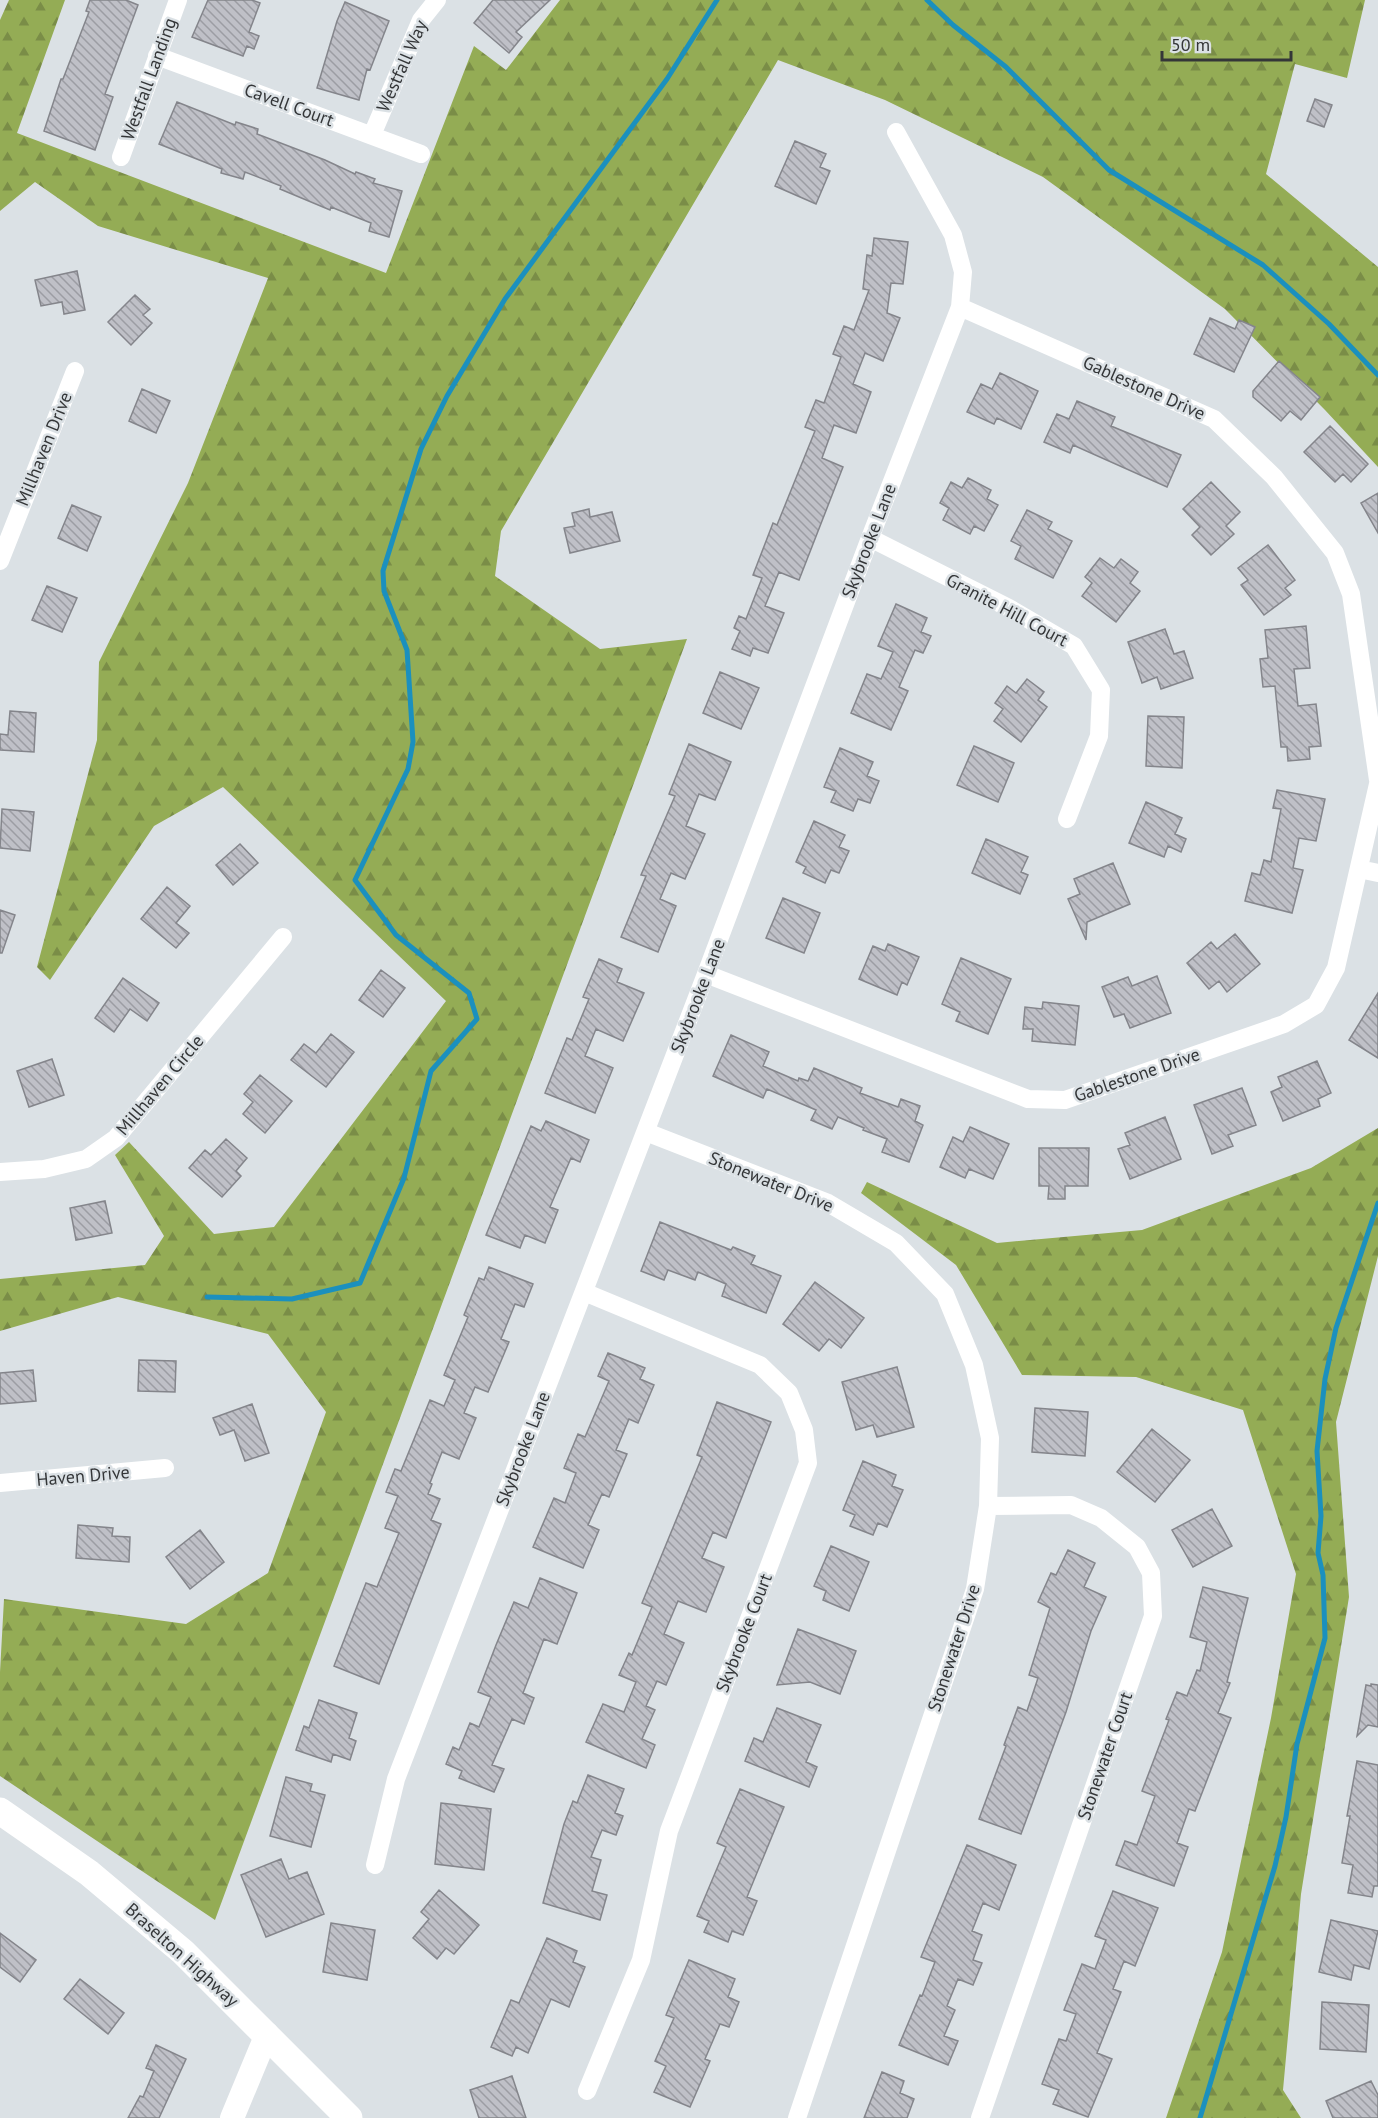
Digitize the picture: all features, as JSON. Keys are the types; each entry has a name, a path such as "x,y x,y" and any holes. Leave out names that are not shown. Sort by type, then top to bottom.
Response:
{"main road":[{"name":"Braselton Highway","path":"0,1811 89,1873 183,1952 349,2118"}],"street":[{"name":"Westfall Landing","path":"121,157 178,0"},
{"name":"Westfall Way","path":"372,135 421,20 437,0"},
{"name":"Cavell Court","path":"157,56 421,154"},
{"name":"Skybrooke Lane","path":"375,1865 396,1779 646,1132 870,538 960,307 963,272 953,235 896,132"},
{"name":"Gablestone Drive","path":"706,974 1028,1099 1065,1100 1284,1024 1316,1005 1336,968 1366,860 1378,782 1352,594 1335,553 1274,477 1214,418 960,307"},
{"name":"Millhaven Drive","path":"0,561 75,371"},
{"name":"Granite Hill Court","path":"870,538 1009,608 1074,646 1101,690 1099,736 1067,819"},
{"path":"1366,860 1378,873"},
{"name":"Millhaven Circle","path":"0,1172 44,1169 86,1159 116,1138 283,938"},
{"name":"Stonewater Drive","path":"646,1132 828,1203 896,1243 945,1294 974,1365 990,1438 988,1506 975,1588 797,2118"},
{"name":"Skybrooke Court","path":"584,1292 760,1365 789,1393 804,1430 808,1463 669,1831 641,1960 587,2091"},
{"name":"Haven Drive","path":"0,1483 165,1468"},
{"name":"Stonewater Court","path":"980,2118 1154,1616 1151,1573 1137,1547 1101,1518 1071,1505 988,1506"},
{"path":"232,2118 267,2034"}],"green space":[{"path":"9,0 65,0 17,133 386,273 474,46 506,70 560,0 1365,0 1347,78 1295,64 1266,174 1378,267 1378,467 1225,309 1043,177 885,100 778,60 501,531 495,576 600,649 687,639 215,1920 0,1776 0,1672 4,1599 186,1624 268,1573 326,1412 268,1334 118,1297 0,1331 0,1279 145,1265 164,1236 115,1155 129,1142 214,1234 274,1227 446,1001 223,787 154,826 50,980 37,967 97,740 99,662 188,483 268,278 98,226 35,182 0,211 0,20"},
{"path":"1378,1128 1378,1256 1336,1422 1349,1597 1301,1894 1283,2090 1301,2118 1166,2118 1222,1952 1271,1718 1296,1574 1243,1410 1136,1377 1022,1375 956,1265 861,1193 867,1182 997,1243 1142,1230 1311,1168"}],"building":[{"path":"90,0 126,0 138,5 105,94 113,97 95,150 44,131 61,79 63,79 89,12 86,11"},
{"path":"208,0 252,0 260,3 249,32 259,36 254,49 247,46 243,56 192,37"},
{"path":"493,0 550,0 516,32 522,37 509,53 474,23"},
{"path":"345,2 389,21 370,70 367,69 359,100 317,88"},
{"path":"1315,99 1332,105 1324,127 1307,121"},
{"path":"177,102 235,125 236,122 258,129 257,134 355,174 356,172 375,179 373,183 402,191 389,237 369,231 371,223 331,207 330,210 280,189 281,186 245,172 243,179 221,173 222,169 159,144"},
{"path":"795,141 826,154 820,167 830,171 816,204 775,186"},
{"path":"874,238 908,242 903,284 891,283 887,313 900,318 883,361 865,353 853,384 871,392 856,433 834,425 822,458 843,467 799,580 779,572 765,606 784,613 768,653 753,648 750,656 732,649 740,631 734,628 739,616 746,619 762,578 753,575 773,523 777,525 815,431 805,427 816,400 824,403 841,357 833,354 844,326 854,330 869,290 863,289 867,255 872,256"},
{"path":"77,271 85,310 64,314 62,302 41,306 35,280"},
{"path":"135,295 150,309 143,315 152,323 131,345 108,322"},
{"path":"1210,318 1235,329 1239,320 1255,327 1234,372 1194,354"},
{"path":"1279,361 1320,397 1301,420 1290,411 1281,421 1253,397 1253,391"},
{"path":"1000,373 1038,391 1021,429 997,418 994,424 967,412 981,384 992,389"},
{"path":"142,389 170,401 156,433 129,421"},
{"path":"1077,401 1115,417 1111,426 1181,455 1167,487 1073,445 1070,453 1044,442 1057,414 1069,419"},
{"path":"1330,426 1368,464 1351,482 1343,474 1335,482 1304,452"},
{"path":"968,478 991,490 987,499 998,505 984,531 974,526 970,534 943,520 949,508 940,503 951,482 962,488"},
{"path":"1211,482 1240,512 1226,526 1234,534 1211,555 1192,535 1200,527 1183,509"},
{"path":"1378,493 1378,533 1361,503"},
{"path":"72,505 101,517 87,551 58,538"},
{"path":"589,509 590,517 612,512 620,541 570,553 564,528 575,526 572,513"},
{"path":"1027,510 1052,522 1048,529 1072,541 1053,578 1015,559 1021,546 1011,541"},
{"path":"1268,545 1295,580 1285,588 1291,595 1264,615 1241,585 1248,580 1238,568"},
{"path":"1100,558 1114,568 1121,559 1138,572 1130,583 1140,591 1116,622 1082,596 1092,583 1085,577"},
{"path":"47,586 77,598 62,632 32,620"},
{"path":"896,604 927,618 921,632 931,636 923,653 915,650 899,687 908,691 891,730 851,713 867,674 881,679 893,652 878,646"},
{"path":"1306,626 1310,668 1294,669 1298,706 1316,704 1321,746 1309,747 1310,759 1288,761 1287,747 1281,747 1275,686 1263,687 1260,659 1268,658 1265,630"},
{"path":"1165,629 1174,654 1184,651 1193,678 1161,689 1157,677 1142,683 1128,642"},
{"path":"720,672 759,688 741,729 703,713"},
{"path":"1027,679 1044,692 1038,700 1047,707 1021,742 994,721 1003,709 995,703 1007,686 1016,693"},
{"path":"10,711 36,713 34,752 0,750 0,734 8,735"},
{"path":"1148,716 1184,717 1182,768 1146,766"},
{"path":"689,744 731,762 715,800 699,794 686,826 705,834 685,879 671,873 660,899 676,906 658,952 621,937 646,876 641,875 675,796 669,794"},
{"path":"974,746 1014,763 998,802 957,785"},
{"path":"840,748 873,762 867,776 879,781 870,803 858,799 853,811 831,802 836,791 824,787"},
{"path":"1277,790 1325,799 1316,841 1299,838 1293,868 1303,870 1292,913 1245,901 1252,873 1260,875 1264,860 1271,862 1281,809 1273,808"},
{"path":"1146,802 1182,818 1175,834 1186,839 1181,852 1168,846 1164,857 1129,843"},
{"path":"2,809 34,812 30,851 0,848"},
{"path":"814,821 845,835 839,847 849,851 839,873 831,870 825,883 803,873 806,867 796,862"},
{"path":"986,839 1028,857 1021,872 1028,875 1020,894 972,873"},
{"path":"240,844 258,863 233,885 216,865"},
{"path":"1113,863 1130,904 1087,922 1086,940 1068,899 1080,894 1074,879"},
{"path":"167,887 190,906 176,923 189,933 176,948 141,919"},
{"path":"783,898 820,913 804,953 766,938"},
{"path":"0,910 15,915 2,953 0,953"},
{"path":"1235,934 1260,964 1227,992 1219,981 1209,989 1187,963 1211,942 1217,949"},
{"path":"888,944 919,957 907,985 902,982 897,995 859,979 873,946 885,951"},
{"path":"961,958 1011,979 988,1034 956,1021 960,1012 942,1004"},
{"path":"599,959 622,969 617,982 644,993 623,1041 596,1029 585,1056 613,1068 595,1113 545,1093 567,1038 572,1040 589,999 583,997"},
{"path":"381,970 405,988 383,1017 359,1000"},
{"path":"1157,976 1171,1013 1130,1028 1124,1014 1114,1017 1102,987 1128,977 1132,986"},
{"path":"123,978 159,1003 147,1021 130,1009 114,1032 95,1018"},
{"path":"1378,993 1378,1058 1349,1040"},
{"path":"1043,1002 1079,1006 1075,1045 1032,1041 1033,1029 1023,1029 1025,1007 1042,1009"},
{"path":"331,1034 354,1052 326,1087 291,1060 304,1044 316,1053"},
{"path":"731,1035 769,1052 763,1066 798,1081 799,1078 808,1081 814,1068 862,1088 860,1093 898,1107 901,1099 920,1106 915,1121 923,1125 909,1162 882,1152 887,1139 863,1130 864,1128 838,1117 832,1129 811,1120 816,1110 767,1089 763,1098 713,1076"},
{"path":"52,1059 64,1095 29,1107 17,1071"},
{"path":"1317,1061 1331,1093 1318,1099 1320,1106 1283,1121 1271,1092 1282,1087 1278,1077"},
{"path":"260,1075 292,1101 265,1133 243,1114 253,1102 244,1094"},
{"path":"1242,1088 1256,1125 1228,1135 1233,1146 1212,1154 1194,1105"},
{"path":"1165,1117 1181,1159 1130,1179 1118,1149 1130,1145 1125,1133"},
{"path":"546,1121 589,1140 580,1162 571,1158 550,1207 558,1210 545,1243 525,1235 520,1248 486,1235 531,1126 541,1131"},
{"path":"970,1127 1009,1144 993,1179 969,1169 965,1178 940,1167 953,1137 963,1142"},
{"path":"226,1139 247,1158 236,1171 241,1176 222,1197 189,1168 205,1150 211,1155"},
{"path":"1039,1148 1089,1148 1088,1186 1065,1186 1065,1199 1048,1199 1049,1186 1039,1186"},
{"path":"105,1201 112,1233 76,1240 70,1208"},
{"path":"660,1222 731,1250 733,1247 755,1256 751,1264 781,1276 766,1313 722,1296 726,1284 698,1272 695,1280 668,1270 664,1280 641,1271"},
{"path":"489,1267 533,1284 524,1307 515,1304 501,1339 509,1342 488,1392 475,1387 464,1413 476,1418 459,1459 442,1452 430,1483 432,1484 428,1494 440,1499 431,1520 441,1524 379,1684 334,1666 366,1583 377,1587 399,1533 385,1528 398,1496 386,1492 395,1469 401,1471 430,1400 444,1406 455,1380 444,1375 468,1317 464,1315 479,1278 484,1280"},
{"path":"815,1282 864,1318 841,1348 829,1339 819,1351 783,1324"},
{"path":"608,1353 645,1368 640,1379 654,1385 638,1423 629,1419 616,1450 627,1454 609,1497 602,1494 588,1525 599,1530 583,1568 533,1547 554,1498 565,1503 576,1473 564,1468 578,1434 585,1437 609,1381 598,1376"},
{"path":"139,1360 176,1361 175,1392 138,1391"},
{"path":"897,1367 914,1427 877,1437 873,1425 856,1430 842,1382"},
{"path":"33,1370 36,1401 0,1404 0,1373"},
{"path":"717,1402 771,1422 726,1538 713,1532 702,1558 724,1567 706,1612 678,1601 664,1634 684,1643 666,1685 657,1681 646,1706 655,1710 642,1739 655,1745 646,1768 586,1742 603,1704 624,1712 636,1682 619,1675 629,1653 632,1655 652,1607 642,1603 702,1457 697,1455"},
{"path":"252,1404 269,1453 245,1461 234,1430 220,1435 213,1418"},
{"path":"1035,1408 1088,1412 1085,1456 1032,1452"},
{"path":"1152,1429 1190,1460 1155,1502 1117,1472"},
{"path":"863,1461 896,1475 892,1486 903,1490 887,1527 878,1523 873,1535 850,1526 855,1515 843,1510"},
{"path":"1212,1509 1232,1546 1193,1567 1172,1530"},
{"path":"78,1525 113,1528 112,1536 130,1537 129,1562 76,1558"},
{"path":"200,1530 224,1562 190,1589 166,1557"},
{"path":"831,1546 869,1562 849,1611 823,1600 826,1591 814,1586"},
{"path":"1068,1550 1095,1563 1084,1587 1106,1597 1091,1631 1066,1712 1021,1834 979,1819 1018,1707 1027,1711 1038,1678 1029,1675 1050,1608 1038,1602 1051,1573 1056,1575"},
{"path":"540,1578 577,1593 557,1644 544,1639 523,1693 534,1698 524,1724 512,1719 492,1765 504,1769 494,1792 459,1778 462,1771 446,1764 453,1747 459,1750 470,1723 479,1727 491,1697 478,1692 496,1645 514,1602 528,1608"},
{"path":"1203,1587 1248,1598 1227,1682 1230,1683 1218,1713 1231,1718 1195,1811 1189,1809 1177,1843 1188,1847 1174,1886 1116,1865 1125,1841 1137,1845 1155,1796 1142,1791 1177,1692 1187,1696 1197,1670 1200,1671 1207,1642 1190,1637"},
{"path":"798,1629 856,1651 840,1694 810,1682 777,1685"},
{"path":"1371,1684 1378,1685 1378,1727 1368,1725 1357,1736 1366,1685 1371,1686"},
{"path":"319,1700 357,1713 349,1738 356,1741 350,1760 333,1754 331,1762 296,1750 304,1726 309,1728"},
{"path":"777,1708 821,1725 806,1762 817,1767 809,1787 745,1761 754,1738 763,1742"},
{"path":"1357,1761 1378,1765 1378,1886 1374,1886 1372,1897 1348,1893 1353,1865 1342,1863 1350,1816 1347,1816"},
{"path":"588,1775 624,1789 615,1813 623,1816 616,1835 602,1830 591,1857 601,1860 592,1891 607,1895 600,1920 543,1903 564,1824 573,1801 577,1803"},
{"path":"286,1777 312,1784 310,1791 325,1795 311,1847 270,1836"},
{"path":"740,1789 784,1807 747,1897 757,1901 743,1935 732,1931 728,1942 704,1932 709,1921 697,1916 726,1847 717,1843"},
{"path":"441,1803 491,1809 484,1870 435,1864"},
{"path":"967,1845 1016,1865 999,1910 983,1903 972,1931 982,1935 973,1960 982,1963 973,1985 958,1979 947,2006 955,2010 944,2036 958,2041 948,2065 899,2045 935,1962 921,1957"},
{"path":"281,1859 289,1879 307,1872 324,1914 266,1937 241,1875"},
{"path":"439,1890 479,1925 454,1954 446,1948 437,1959 413,1938 429,1919 421,1912"},
{"path":"1113,1891 1158,1908 1135,1966 1124,1961 1113,1989 1121,1992 1097,2053 1112,2059 1088,2117 1053,2104 1059,2090 1042,2084 1059,2039 1066,2041 1076,2014 1064,2010 1082,1964 1095,1969 1106,1940 1095,1936"},
{"path":"1331,1920 1378,1931 1369,1969 1354,1965 1351,1980 1319,1972"},
{"path":"331,1923 375,1930 367,1980 323,1972"},
{"path":"0,1933 36,1960 20,1982 0,1967"},
{"path":"547,1938 577,1951 573,1962 585,1967 569,2007 551,1999 528,2053 516,2047 512,2056 491,2047 511,2000 519,2003"},
{"path":"689,1960 735,1979 728,1997 739,2002 729,2027 720,2024 705,2059 710,2061 690,2107 654,2092 666,2066 655,2061 674,2018 666,2015"},
{"path":"80,1979 124,2013 108,2034 64,1999"},
{"path":"1322,2002 1369,2005 1366,2052 1320,2049"},
{"path":"156,2045 186,2059 159,2118 128,2118 140,2096 143,2097 154,2071 146,2068"},
{"path":"882,2072 904,2081 900,2093 914,2099 907,2118 864,2118"},
{"path":"512,2076 526,2118 479,2118 470,2090"},
{"path":"1371,2081 1378,2095 1378,2118 1333,2118 1326,2101"}],"waterway":[{"path":"207,1297 292,1299 360,1283 404,1178 431,1071 477,1019 469,993 396,935 355,880 408,769 413,742 407,650 384,591 383,571 421,449 447,396 505,299 667,79 717,0"},
{"path":"927,0 953,25 1006,67 1109,170 1263,265 1329,324 1378,375"},
{"path":"1200,2118 1275,1866 1286,1817 1297,1744 1325,1638 1323,1575 1318,1553 1321,1516 1317,1451 1325,1379 1336,1328 1378,1203"}]}
